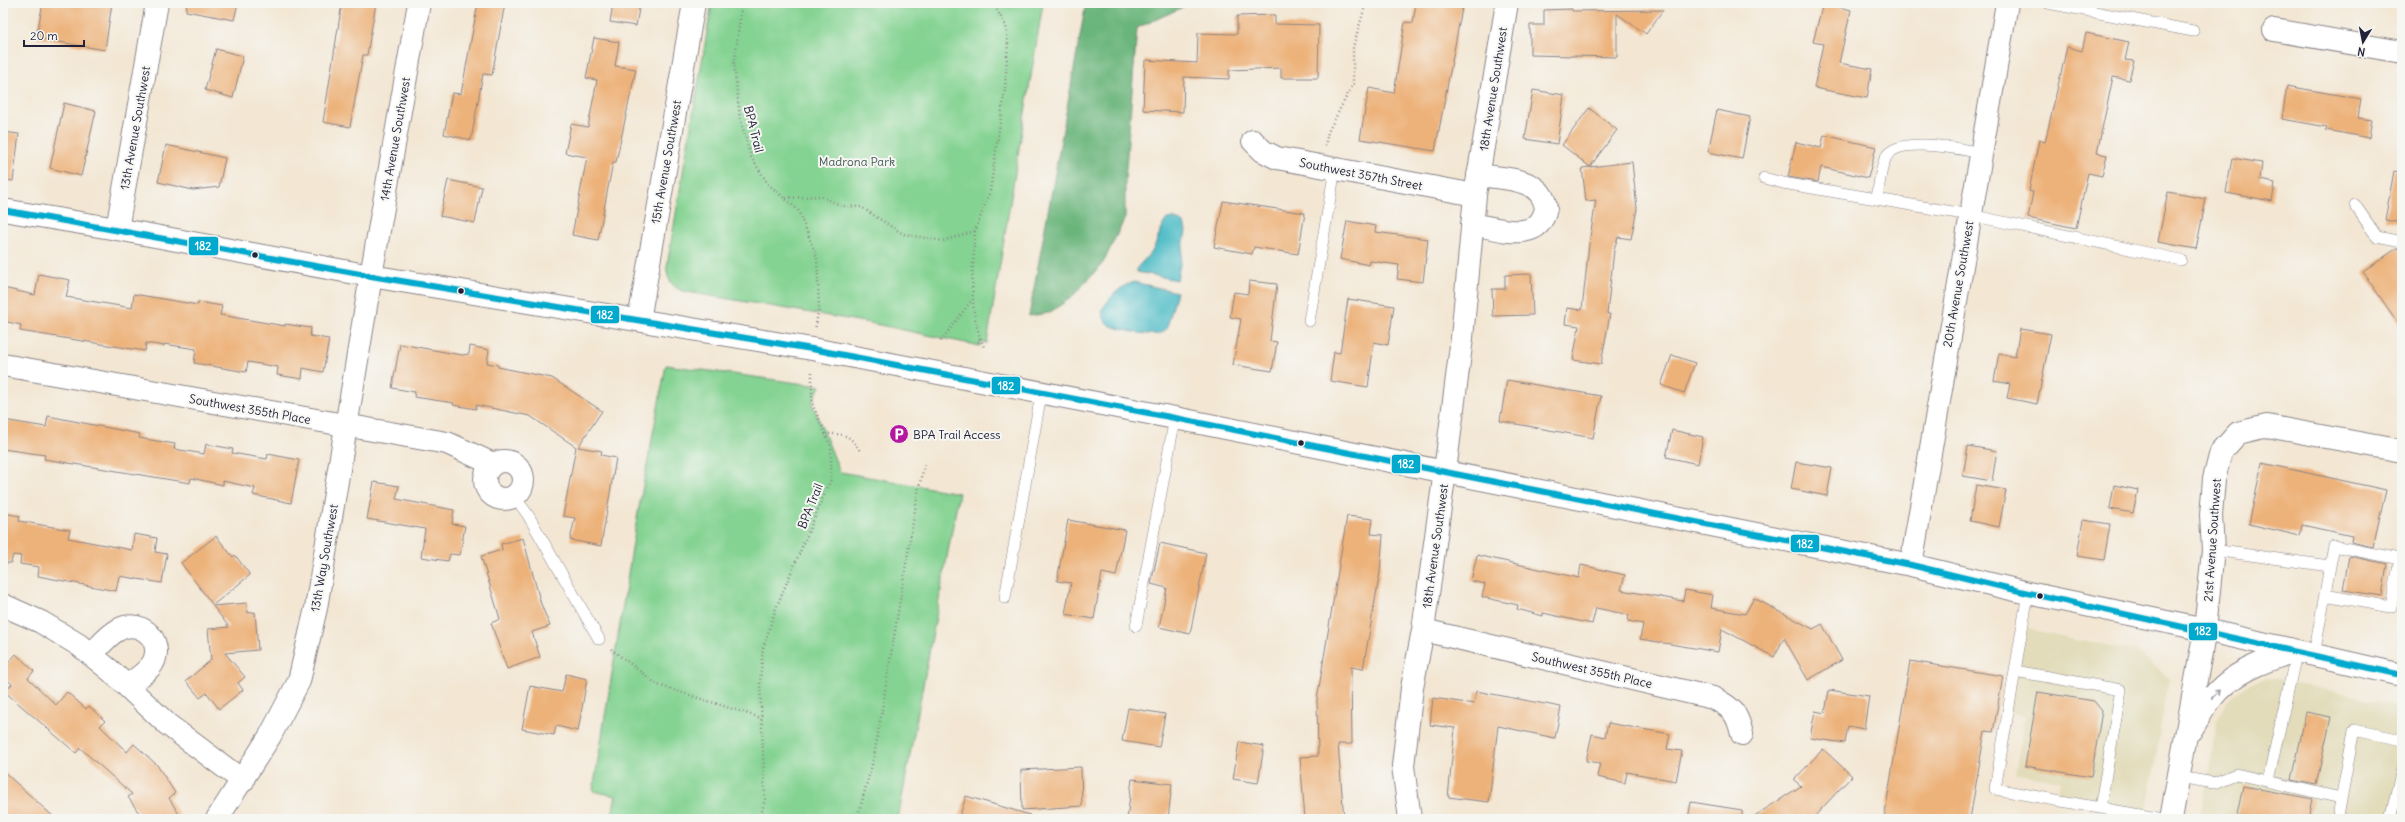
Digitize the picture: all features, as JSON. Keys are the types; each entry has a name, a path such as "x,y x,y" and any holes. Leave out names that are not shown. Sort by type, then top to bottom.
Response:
{"street":[{"name":"13th Avenue Southwest","path":"116,229 157,3"},
{"name":"14th Avenue Southwest","path":"371,276 419,3"},
{"name":"15th Avenue Southwest","path":"639,320 694,3"},
{"name":"18th Avenue Southwest","path":"1410,819 1403,766 1412,688 1423,630 1445,471 1462,338 1477,185 1507,3"},
{"name":"20th Avenue Southwest","path":"1911,564 2007,3"},
{"path":"2274,30 2402,52"},
{"name":"Southwest 357th Street","path":"1253,141 1263,151 1277,158 1328,168 1477,185"},
{"path":"1472,224 1525,232 1540,224 1546,208 1541,192 1534,186 1526,183 1477,185"},
{"path":"3,210 116,229 371,276 812,350 1175,418 1911,564 2028,593 2205,630 2402,675"},
{"name":"13th Way Southwest","path":"217,819 243,781 270,736 299,681 316,608 371,276"},
{"name":"Southwest 355th Place","path":"3,365 447,443 493,464 485,476 488,490 500,498 514,496"},
{"name":"21st Avenue Southwest","path":"2172,819 2205,630 2213,550 2212,516 2214,479 2221,452 2238,433 2267,426 2402,451"},
{"path":"3,606 41,622 91,655 127,686 167,724 243,781"},
{"path":"91,655 118,630 126,627 135,626 150,634 156,650 155,658 151,666 127,686"},
{"name":"Southwest 355th Place","path":"1423,630 1714,698 1730,706 1738,718 1742,734"},
{"path":"2186,738 2212,697 2233,678 2267,660 2305,653"}],"lane":[{"path":"2048,3 2193,31"},
{"path":"1877,199 1886,156 1899,146 1912,145 1981,153"},
{"path":"1309,321 1328,168"},
{"path":"1764,178 1783,183 1970,215 2181,260"},
{"path":"2355,205 2377,237 2402,242"},
{"path":"1005,598 1041,394"},
{"path":"1136,626 1175,418"},
{"path":"514,496 528,515 599,639"},
{"path":"2268,781 2305,653 2325,595 2334,546 2401,559 2391,608 2325,595"},
{"path":"2213,550 2330,566"},
{"path":"2028,593 1995,789 2163,819"},
{"path":"2016,671 2121,690 2100,808"},
{"path":"2339,811 2354,730 2402,740"},
{"path":"2390,819 2402,769"},
{"path":"2179,777 2214,783 2236,774 2341,798"}],"path":[{"name":"BPA Trail","path":"742,3 734,65 740,118 751,157 768,184 786,198 798,210 817,257 819,307 812,350 812,403 831,448 831,479 776,608 763,648 760,682 765,800 760,819"},
{"path":"986,350 979,336 971,301 975,231 990,191 1005,89 1008,42 1006,26 993,3"},
{"path":"1328,168 1328,132 1353,84 1353,47 1366,3"},
{"path":"786,198 820,196 842,206 861,207 903,234 943,241 975,231"},
{"path":"941,341 971,301"},
{"path":"825,434 842,434 851,438 860,451"},
{"path":"857,819 874,757 919,486 926,464"},
{"path":"599,639 658,685 761,718"}],"shaded area":[{"path":"2022,628 2135,651 2169,678 2146,816 2057,800 2060,781 2015,773 2025,716 2008,713"},
{"path":"2267,678 2279,679 2402,707 2402,819 2200,819 2218,720 2224,706 2230,698 2247,685"}],"green space":[{"name":"Madrona Park","path":"712,3 1043,3 987,343 980,342 980,346 870,323 682,291 672,284 667,274 667,266"},
{"path":"1086,3 1192,3 1137,28 1125,180 1125,218 1103,263 1072,297 1049,313 1029,316"},
{"path":"666,365 820,386 812,403 840,472 959,493 898,819 611,819 616,796 593,791 637,518"}],"water":[{"path":"1173,218 1184,223 1186,231 1177,280 1137,272 1136,269 1153,250 1164,223 1167,219"},
{"path":"1134,282 1177,292 1167,327 1162,333 1147,334 1117,328 1108,324 1103,316 1102,310 1108,301 1124,286"}],"building":[{"path":"43,3 112,3 105,50 36,38"},
{"path":"187,3 238,3 234,20 186,11"},
{"path":"342,3 376,3 367,55 363,55 350,127 323,122"},
{"path":"478,3 505,3 492,75 483,74 471,140 444,134 452,93 461,94"},
{"path":"613,3 640,3 636,26 610,22"},
{"path":"1416,3 1463,3 1435,151 1360,139 1369,88 1394,93 1405,22 1413,23"},
{"path":"1823,3 1851,10 1839,63 1872,69 1867,98 1814,88 1823,44 1813,42"},
{"path":"1572,9 1572,11 1663,10 1646,34 1617,14 1617,57 1530,55 1530,25 1544,25 1544,10"},
{"path":"1275,15 1275,24 1319,25 1318,78 1281,78 1281,68 1229,70 1229,79 1184,77 1183,112 1143,110 1145,60 1197,63 1198,33 1237,34 1237,16"},
{"path":"2086,33 2129,42 2125,60 2134,61 2129,80 2113,77 2097,153 2107,155 2102,176 2088,173 2076,228 2028,218 2033,192 2029,191 2039,140 2045,142 2067,47 2082,51"},
{"path":"594,38 619,42 615,66 636,69 616,162 613,162 598,240 572,235 587,157 565,153 571,124 588,127 597,80 586,78"},
{"path":"216,49 243,56 233,98 205,90"},
{"path":"2287,86 2361,99 2358,118 2372,120 2369,138 2326,130 2327,127 2282,119"},
{"path":"1533,90 1564,95 1557,144 1525,139"},
{"path":"64,103 96,111 81,176 50,168"},
{"path":"1589,108 1617,130 1590,167 1562,145"},
{"path":"1717,110 1750,117 1742,159 1708,152"},
{"path":"3,132 19,134 13,181 3,180"},
{"path":"1824,135 1876,147 1868,178 1821,167 1818,182 1788,177 1796,142 1821,148"},
{"path":"166,145 225,158 219,187 193,190 158,182"},
{"path":"2232,158 2262,163 2260,180 2275,183 2272,201 2226,193"},
{"path":"1632,162 1637,209 1631,239 1618,237 1614,250 1607,314 1610,314 1601,364 1573,360 1579,326 1565,324 1567,308 1582,310 1589,244 1596,200 1586,201 1582,168"},
{"path":"2394,171 2402,172 2402,223 2385,220"},
{"path":"448,180 482,187 475,223 440,216"},
{"path":"2168,192 2206,199 2196,249 2158,242"},
{"path":"1223,201 1305,213 1298,254 1254,247 1252,254 1214,247"},
{"path":"1347,221 1376,226 1375,232 1428,239 1423,282 1397,279 1399,265 1370,261 1369,265 1340,259"},
{"path":"2397,248 2402,249 2402,329 2363,272"},
{"path":"39,274 70,280 66,297 132,308 134,294 198,305 198,302 222,306 220,315 285,326 285,324 311,328 310,336 329,339 323,372 303,368 302,379 277,375 278,367 248,362 246,372 194,363 196,349 146,343 145,351 20,331 21,325 3,321 3,288 35,295"},
{"path":"1531,274 1533,315 1493,316 1492,289 1505,289 1505,275"},
{"path":"1249,281 1277,284 1270,341 1277,342 1272,371 1233,365 1241,319 1230,317 1234,292 1248,294"},
{"path":"1348,299 1394,306 1388,345 1374,342 1368,387 1330,381 1334,352 1340,353"},
{"path":"2020,329 2051,334 2037,404 2007,398 2010,384 1994,381 1999,353 2015,357"},
{"path":"400,344 462,355 469,354 470,346 489,350 487,363 498,365 498,367 552,378 602,411 578,447 602,451 601,455 616,458 601,546 570,540 575,518 563,516 576,447 530,416 476,405 476,409 453,405 454,403 414,397 415,392 392,388"},
{"path":"1672,355 1695,363 1684,393 1661,385"},
{"path":"1507,380 1601,396 1593,438 1500,421"},
{"path":"48,416 140,434 139,438 175,444 174,449 204,454 206,444 233,449 232,453 267,459 268,454 299,460 291,503 253,495 255,488 223,481 223,485 191,478 190,483 44,459 45,455 3,449 3,420 46,427"},
{"path":"1672,430 1703,437 1698,464 1666,457"},
{"path":"1968,446 1997,451 1992,481 1963,476"},
{"path":"1796,462 1832,468 1827,496 1791,489"},
{"path":"2262,463 2386,490 2373,547 2351,542 2352,536 2302,525 2300,536 2249,524"},
{"path":"374,482 399,486 396,499 454,510 452,524 465,526 460,555 450,554 448,561 421,557 425,529 367,519"},
{"path":"1976,485 2006,490 1999,527 1970,521"},
{"path":"2114,485 2138,490 2133,513 2110,509"},
{"path":"3,513 20,516 19,521 70,530 68,538 132,550 134,534 157,538 155,552 167,554 162,583 119,576 116,591 38,576 39,567 20,564 21,556 13,555 11,563 3,563"},
{"path":"1347,516 1373,519 1371,534 1383,535 1380,572 1363,669 1351,667 1352,744 1338,744 1344,819 1305,819 1300,757 1318,756 1317,700"},
{"path":"1068,520 1125,530 1116,576 1102,573 1094,619 1065,614 1071,583 1057,581"},
{"path":"2083,520 2110,524 2104,560 2077,556"},
{"path":"216,536 233,557 235,555 250,575 213,605 181,563"},
{"path":"523,538 541,604 550,626 532,632 540,657 507,669 491,623 500,619 481,556 502,550 501,544"},
{"path":"1160,543 1206,553 1190,634 1159,627 1167,588 1151,584"},
{"path":"1477,555 1579,578 1581,565 1625,575 1621,590 1683,601 1685,590 1713,595 1711,608 1745,614 1754,598 1813,629 1822,624 1842,660 1808,680 1784,638 1774,657 1722,629 1718,652 1640,639 1643,624 1628,621 1629,615 1596,608 1592,624 1543,613 1543,616 1517,609 1518,605 1482,597 1485,584 1471,581"},
{"path":"2349,556 2387,564 2382,596 2343,590"},
{"path":"247,603 248,613 255,612 258,650 225,653 245,677 238,683 243,690 219,709 207,693 200,698 186,681 211,660 208,629 229,627 213,606"},
{"path":"16,654 34,671 28,678 56,705 67,692 86,709 89,706 105,721 100,726 127,752 134,744 157,765 175,793 169,798 182,819 143,819 128,797 132,794 80,748 76,753 5,692 12,684 3,676 3,669"},
{"path":"1910,661 2003,676 1993,732 1985,731 1970,819 1884,819"},
{"path":"566,674 587,679 578,731 556,726 554,735 522,729 530,686 562,692"},
{"path":"1829,690 1869,696 1864,729 1848,726 1845,743 1810,738 1815,711 1825,713"},
{"path":"1476,691 1561,707 1555,738 1498,726 1489,802 1448,797 1455,728 1430,725 1433,698 1474,704"},
{"path":"2038,692 2094,701 2102,711 2091,777 2025,766"},
{"path":"1128,708 1165,714 1159,747 1122,741"},
{"path":"2306,712 2331,717 2316,785 2292,780"},
{"path":"1608,723 1670,734 1667,749 1682,751 1676,781 1627,772 1625,783 1597,777 1600,763 1586,761 1592,734 1605,737"},
{"path":"1239,742 1264,746 1258,783 1233,779"},
{"path":"1823,749 1852,776 1812,819 1750,819 1801,786 1794,780"},
{"path":"1081,767 1082,806 1022,810 1021,770"},
{"path":"3,771 56,819 3,819"},
{"path":"1132,779 1172,784 1168,819 1127,819"},
{"path":"2243,786 2313,799 2309,819 2255,819 2237,815"},
{"path":"966,796 1030,815 1030,819 959,819"},
{"path":"1691,802 1742,810 1742,819 1688,819"}],"transit line":[{"name":"182","path":"3,210 371,276 812,349 1175,418 1911,565 2028,593 2402,675"}],"place":[{"name":"BPA Trail Access","path":"899,434"}]}
